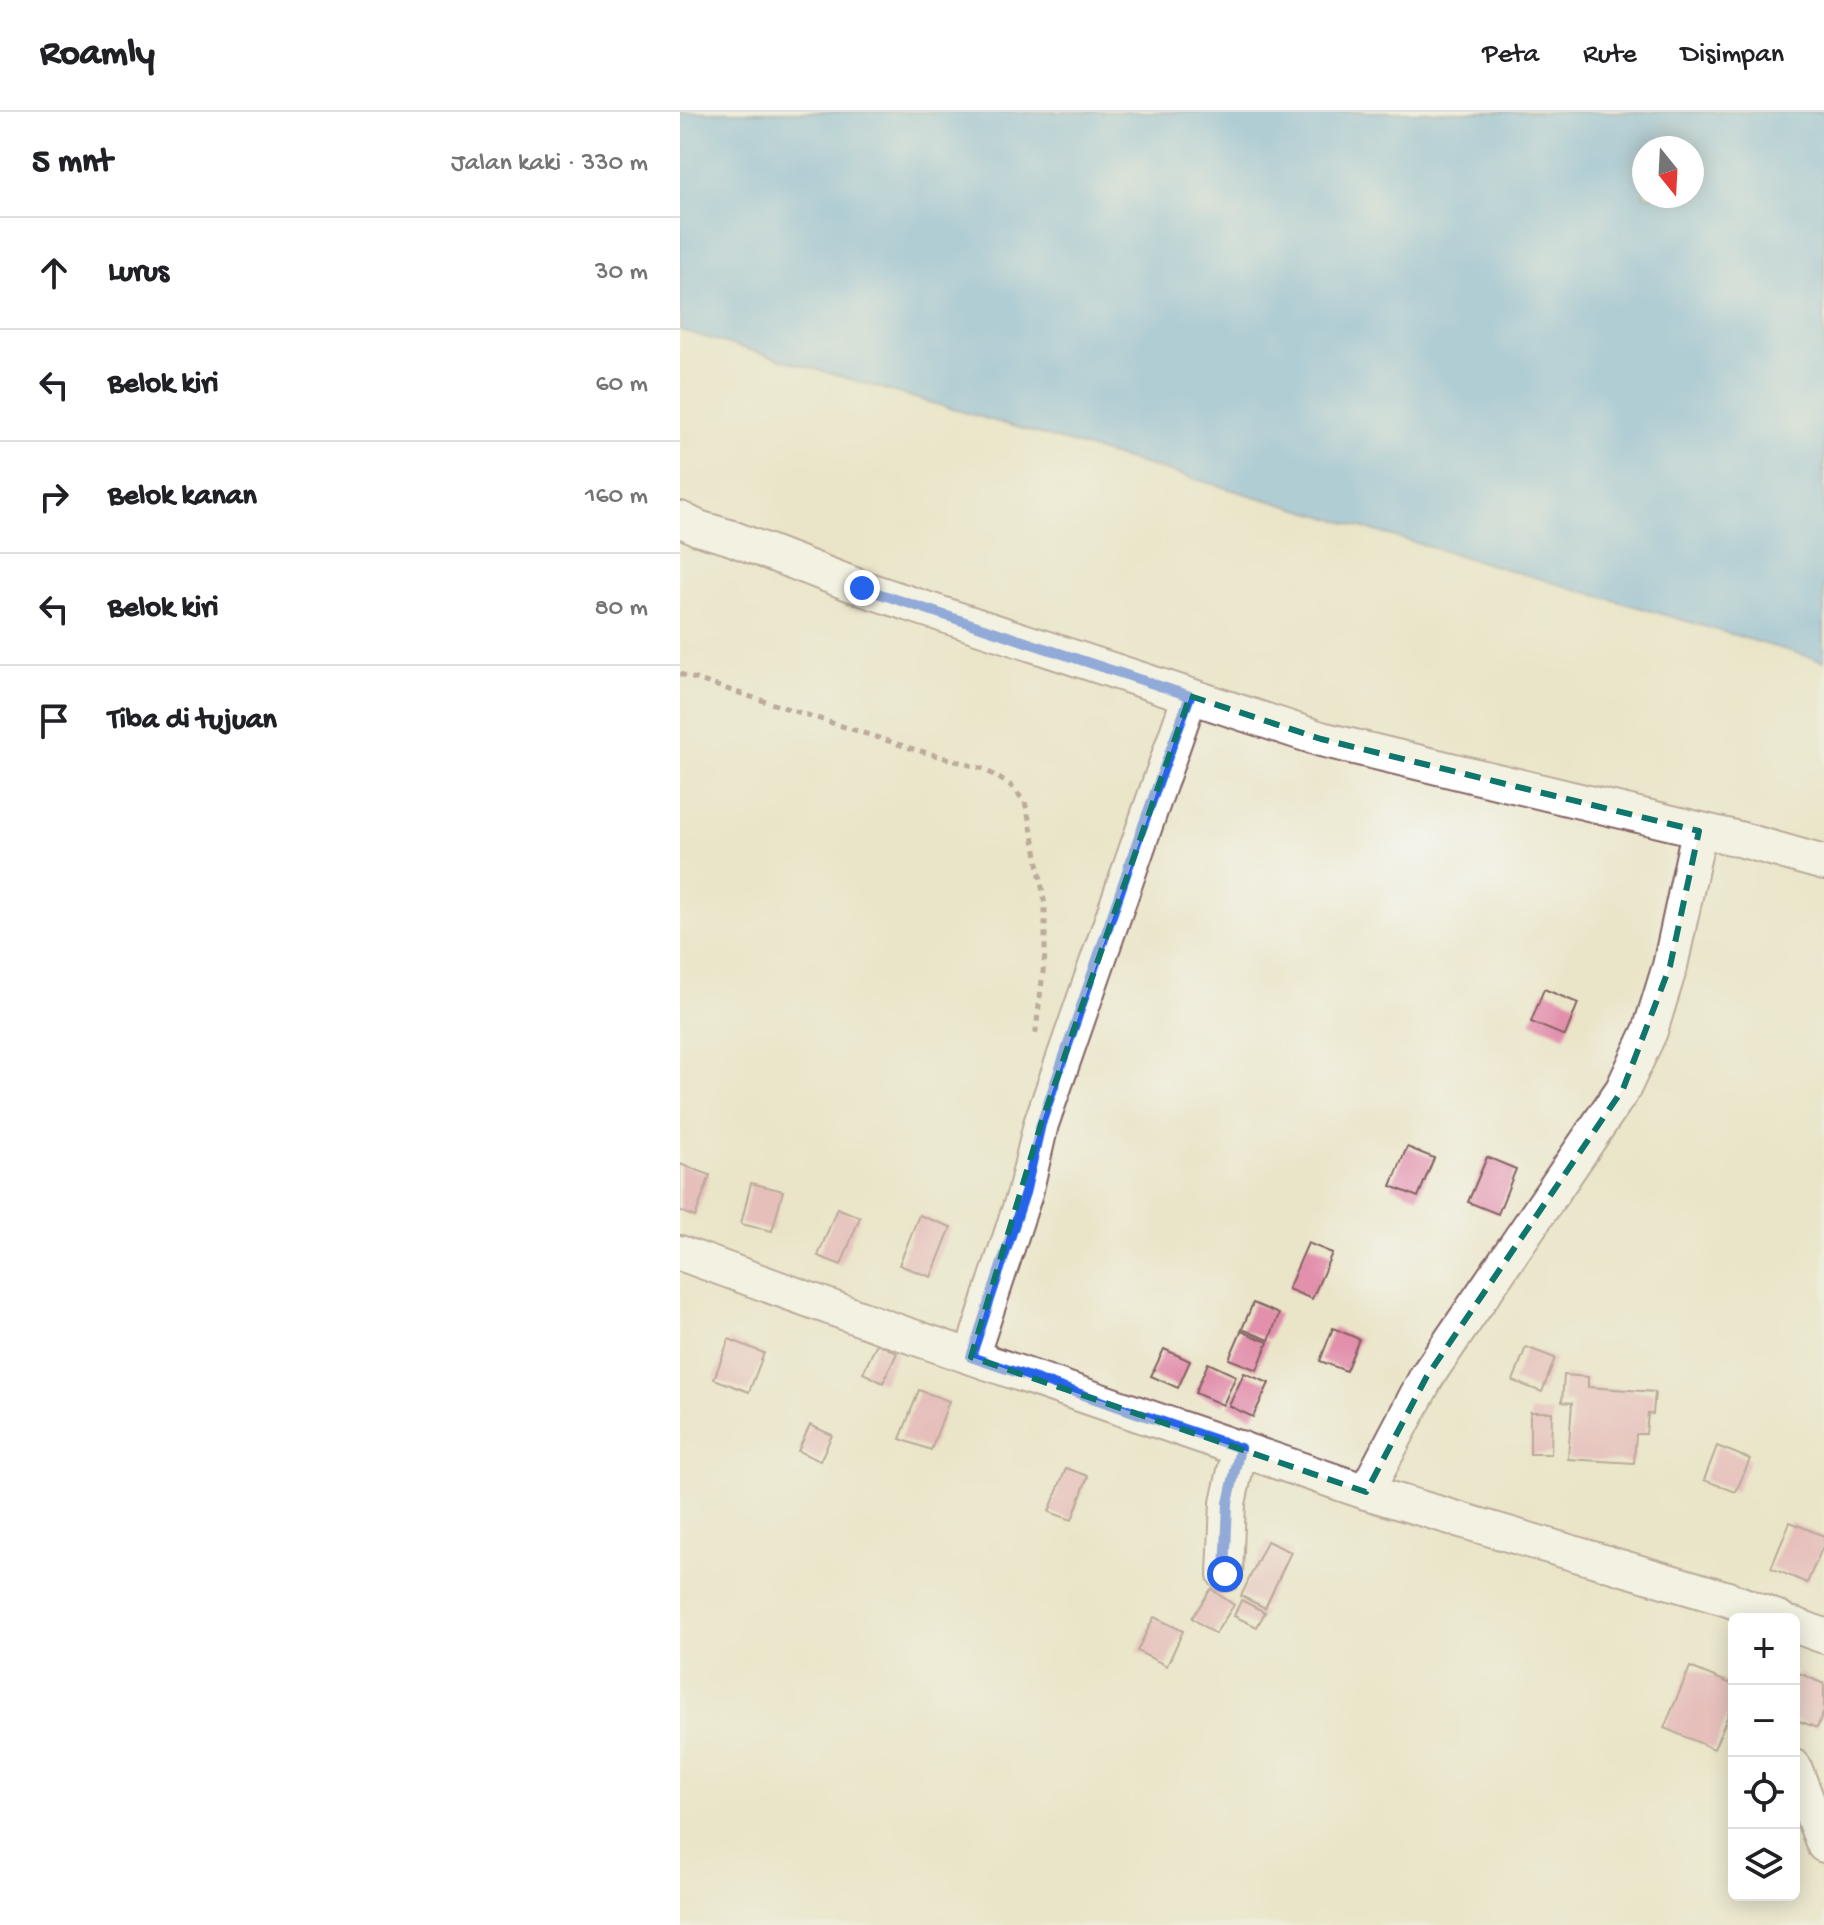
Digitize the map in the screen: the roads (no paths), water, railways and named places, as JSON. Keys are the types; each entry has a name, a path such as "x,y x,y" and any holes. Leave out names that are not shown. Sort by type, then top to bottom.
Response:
{"street":[{"path":"680,519 862,588 1321,739 1739,839 1824,863"},
{"path":"971,1357 1025,1193 1041,1124 1190,696"},
{"path":"1366,1492 1427,1376 1623,1089 1650,1031 1670,966 1699,831"},
{"path":"680,1253 971,1357 1366,1492 1732,1609"},
{"path":"1225,1574 1228,1503 1240,1448"},
{"path":"1800,1627 1824,1636"},
{"path":"1800,1783 1824,1845"}],"water":[{"path":"680,112 1824,112 1824,661 680,330"}]}
